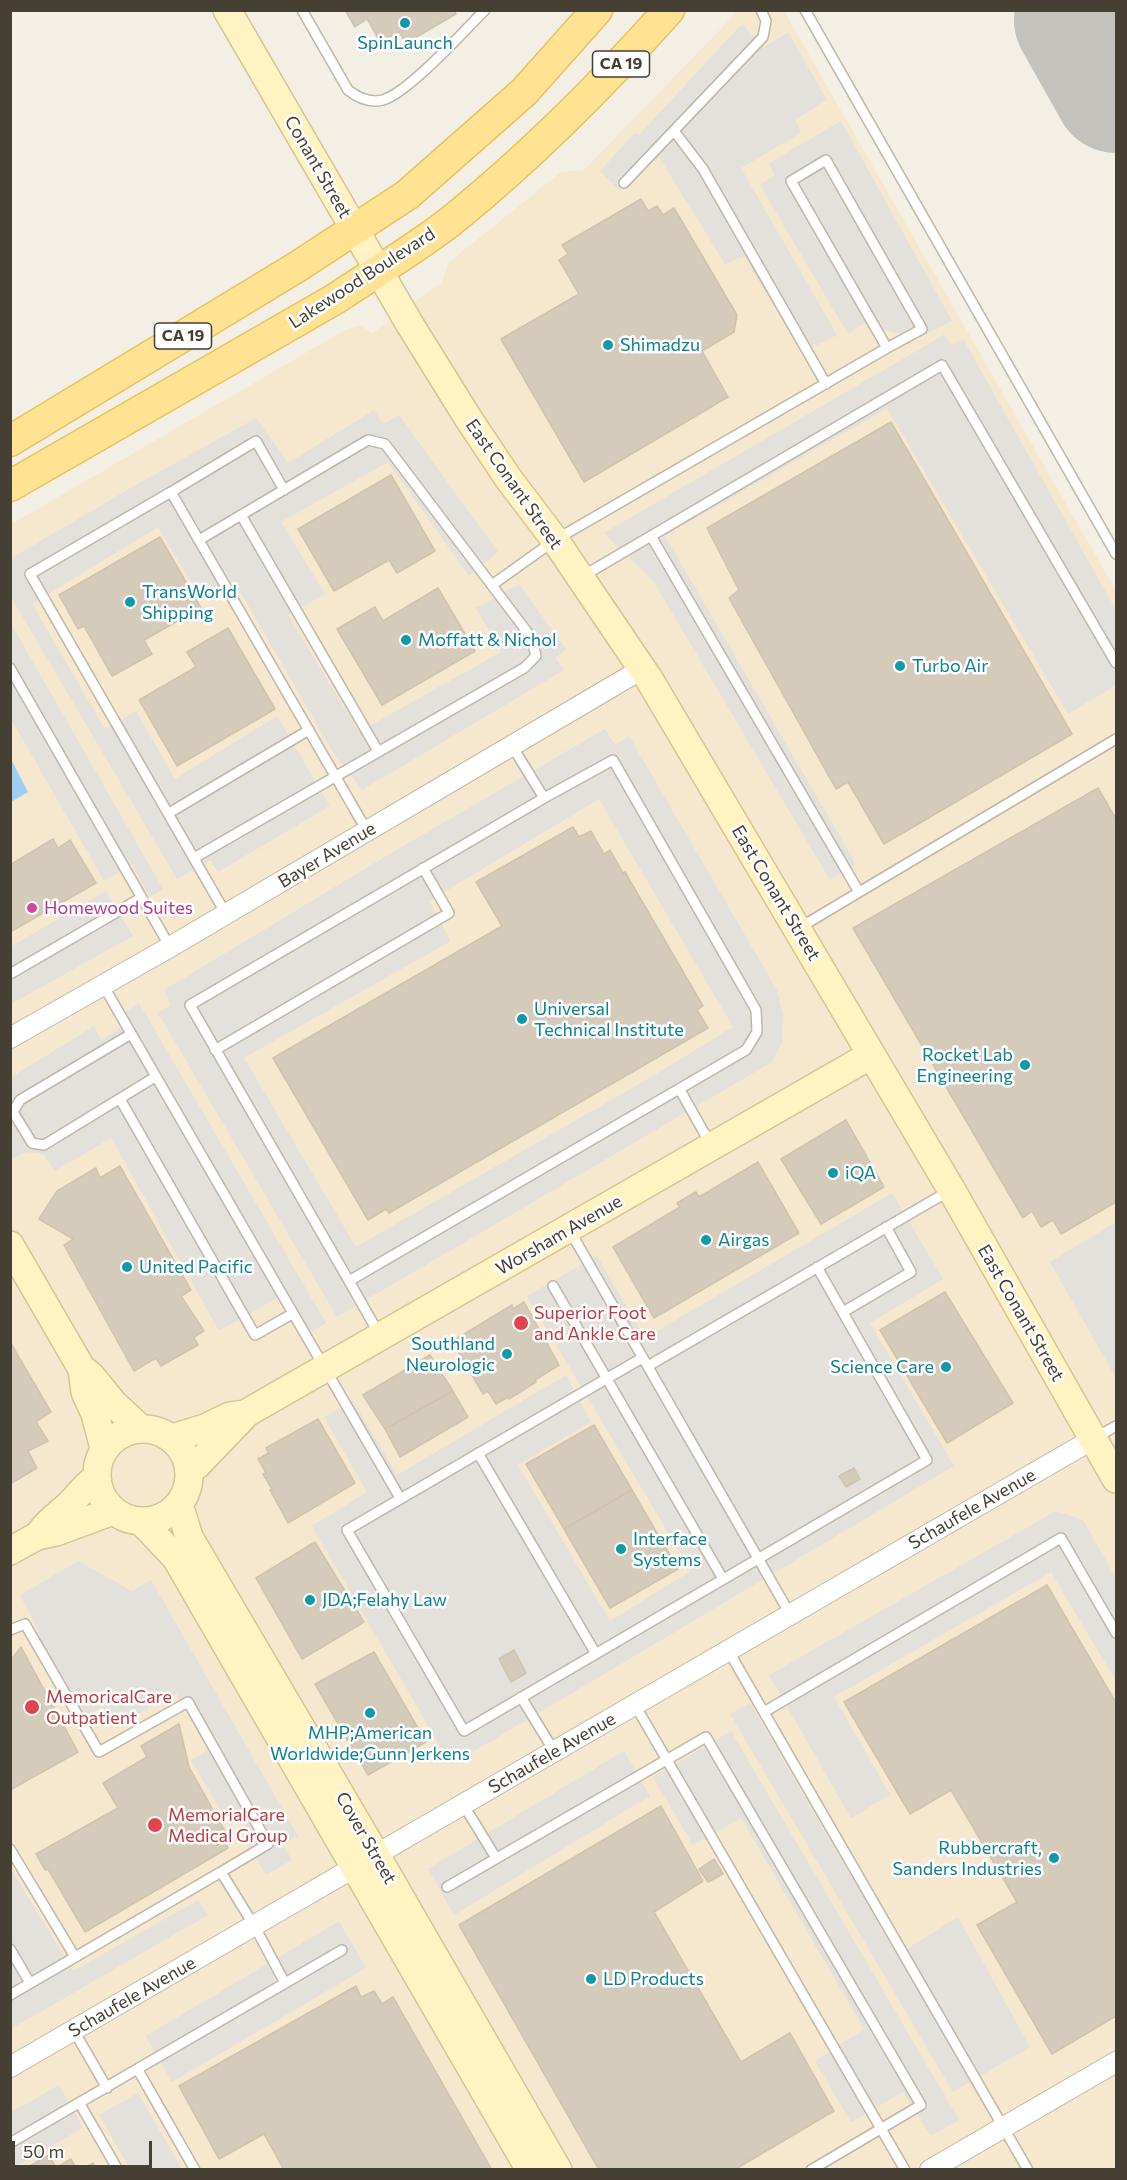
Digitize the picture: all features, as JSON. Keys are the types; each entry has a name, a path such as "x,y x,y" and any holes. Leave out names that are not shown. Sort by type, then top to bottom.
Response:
{"main road":[{"name":"CA 19","path":"10,441 356,231 407,195 538,78 597,10"},
{"name":"Lakewood Boulevard","path":"10,486 335,299 455,217 570,115 669,10"}],"street":[{"name":"Conant Street","path":"227,10 409,323"},
{"name":"East Conant Street","path":"409,323 502,469 555,540 642,669 951,1190 1105,1433 1116,1479"},
{"name":"Bayer Avenue","path":"10,1038 170,947 642,669"},
{"name":"Worsham Avenue","path":"172,1438 205,1428 230,1416 245,1414 871,1055"},
{"path":"10,1245 82,1369 140,1428"},
{"path":"82,1369 85,1392 95,1414 104,1448"},
{"name":"Worsham Avenue","path":"189,1470 235,1427 245,1414"},
{"path":"140,1428 151,1429 172,1438 183,1453 189,1470 189,1482 179,1504 168,1514 155,1520 141,1521 113,1511 105,1502 96,1478 96,1467 104,1448 120,1434 140,1428"},
{"name":"Schaufele Avenue","path":"10,2067 1105,1433"},
{"path":"37,1536 50,1520 96,1478"},
{"name":"Cover Street","path":"179,1504 189,1537 366,1861 530,2169"},
{"path":"10,1551 37,1536 56,1532 113,1511"},
{"name":"Cover Street","path":"141,1521 176,1558 558,2169"},
{"path":"930,2169 1116,2062"}],"lane":[{"path":"302,10 348,90 360,99 381,100 402,90 485,10"},
{"path":"624,183 763,37 766,21 761,10"},
{"path":"806,10 1116,554"},
{"path":"674,130 703,169 826,384"},
{"path":"492,585 555,540 922,329 826,160 791,181 886,348"},
{"path":"580,577 942,364 1116,663"},
{"path":"194,858 524,668 536,656 531,637 385,444 368,440 199,540"},
{"path":"226,914 30,574 255,441 284,490"},
{"path":"171,492 367,831"},
{"path":"241,515 378,751"},
{"path":"651,536 859,892"},
{"path":"10,668 170,947"},
{"path":"169,813 309,730"},
{"path":"798,929 1116,739"},
{"path":"512,746 544,798"},
{"path":"349,1281 746,1050 757,1032 756,1010 613,760 190,1005 381,1337"},
{"path":"215,1050 449,913 423,868"},
{"path":"10,974 141,898"},
{"path":"103,985 400,1498"},
{"path":"131,1034 20,1100 13,1112 32,1143 44,1145 155,1077"},
{"path":"680,1090 712,1147"},
{"path":"120,1099 255,1335 292,1314"},
{"path":"817,1267 927,1460 464,1731 347,1530 607,1379 645,1362 951,1190"},
{"path":"843,1312 911,1272 886,1227"},
{"path":"569,1229 790,1614"},
{"path":"553,1286 723,1579"},
{"path":"478,1453 596,1654"},
{"path":"764,1712 1061,1538 1116,1634"},
{"path":"10,1630 25,1624 99,1752 188,1702 268,1844 10,1995"},
{"path":"728,1650 1028,2169"},
{"path":"521,1697 554,1751"},
{"path":"635,1704 905,2169"},
{"path":"447,1887 706,1737 921,2105 811,2169"},
{"path":"463,1804 496,1858"},
{"path":"10,1849 75,1957"},
{"path":"221,1872 255,1927 285,1983"},
{"path":"10,1949 30,1983"},
{"path":"10,2143 342,1950"},
{"path":"74,2031 107,2088"},
{"path":"138,2070 195,2169"},
{"path":"80,2104 118,2169"}],"shaded area":[{"path":"738,11 784,11 1116,591 1116,2169 11,2169 10,525 347,329 361,326 373,333 442,282 448,263 561,172 584,170"},
{"path":"742,24 764,47 788,32 827,100 795,120 801,133 741,168 837,335 802,353 744,256 725,264 659,157 619,190 600,171 635,133 639,135"},
{"path":"841,121 952,321 919,338 880,329 873,318 848,334 760,185 775,175 769,163"},
{"path":"944,335 951,345 963,339 1116,610 1116,685 1068,714 887,408 665,536 856,864 830,880 654,582 604,533"},
{"path":"374,410 383,424 399,415 498,552 469,576 388,462 281,522 325,594 288,615 359,732 501,652 476,608 519,584 566,649 555,658 564,670 362,790 331,749 234,581 201,598 158,527 32,604 105,729 136,711 175,779 277,716 330,806 218,872 210,860 177,879 11,597 10,559 256,418 288,463"},
{"path":"10,622 163,889 150,897 132,864 104,881 11,719"},
{"path":"605,729 615,745 629,736 777,990 783,1013 782,1042 772,1062 337,1317 158,1013 171,1005 164,990 398,849","holes":["599,799 733,1027 651,1077 356,1247 244,1058 451,941 429,901"]},
{"path":"106,891 133,936 11,1004 10,947"},
{"path":"139,1003 326,1323 309,1333 286,1293 219,1331 111,1138 55,1171 43,1154 26,1152 12,1159 10,1155 10,1078 94,1026 101,1040 122,1027 117,1017"},
{"path":"892,1193 943,1279 870,1323 954,1466 451,1765 312,1526 367,1492 324,1417 353,1401 397,1475 566,1375 591,1422 518,1465 610,1621 691,1571 527,1296 597,1256 645,1338"},
{"path":"1116,1222 1116,1378 1050,1262"},
{"path":"1056,1511 1083,1520 1116,1578 1116,1681 1051,1572 834,1697 890,1795 851,1818 769,1675"},
{"path":"78,1561 132,1591 151,1580 298,1836 283,1845 292,1860 266,1875 245,1839 245,1816 229,1825 191,1760 208,1750 176,1693 115,1727 103,1707 77,1721 28,1638 39,1632 20,1595"},
{"path":"750,1703 897,1955 958,1917 1030,2047 953,2092 730,1714"},
{"path":"731,1731 959,2120 931,2136 903,2092 851,2122 815,2061 864,2029 741,1818 693,1845 653,1777"},
{"path":"624,1751 650,1796 454,1915 428,1869"},
{"path":"10,1867 73,1971 198,1900 208,1915 11,2029"},
{"path":"339,1921 366,1968 172,2082 146,2036"},
{"path":"59,2085 83,2128 11,2169 10,2113"},
{"path":"138,2093 182,2169 130,2169 99,2115"}],"water":[{"path":"11,759 28,792 10,802"}],"building":[{"name":"SpinLaunch","path":"345,10 454,10 456,14 406,43 399,32 380,42 367,19 355,27"},
{"name":"Shimadzu","path":"641,199 648,211 657,206 663,215 674,208 737,315 734,332 702,351 728,397 584,482 501,339 579,294 559,260 568,254 562,245"},
{"name":"Turbo Air","path":"891,422 1072,734 884,844 848,782 836,789 729,598 739,590 707,528"},
{"path":"391,475 435,551 397,573 389,560 334,591 298,529"},
{"name":"TransWorld Shipping","path":"160,537 201,608 144,640 152,654 112,676 84,626 78,629 59,595"},
{"name":"Moffatt & Nichol","path":"438,588 475,651 382,705 337,629 375,607 383,621"},
{"path":"228,628 275,709 177,766 139,700 196,667 187,652"},
{"name":"Rocket Lab Engineering","path":"1098,788 1116,819 1116,1202 1061,1234 1053,1220 1041,1227 1032,1211 1023,1218 853,928"},
{"name":"Universal Technical Institute","path":"573,827 579,837 591,831 604,854 610,850 623,873 625,872 703,1006 697,1010 708,1028 389,1213 386,1209 368,1220 273,1058 502,926 476,882"},
{"name":"Homewood Suites","path":"53,839 58,848 70,840 96,883 10,932 10,865"},
{"name":"iQA","path":"846,1120 884,1187 821,1224 781,1159"},
{"name":"Airgas","path":"758,1162 799,1233 654,1318 613,1247 680,1207 677,1203 696,1192 699,1197"},
{"name":"United Pacific","path":"120,1166 191,1290 181,1296 204,1331 194,1337 198,1345 161,1366 156,1358 134,1371 64,1245 73,1239 39,1219 57,1191 96,1168 100,1178"},
{"name":"Science Care","path":"945,1292 1013,1403 947,1443 880,1330"},
{"name":"Southland Neurologic","path":"524,1302 559,1365 509,1399 508,1397 496,1404 488,1391 483,1394 454,1344 457,1342 456,1339 512,1305 513,1309"},
{"path":"10,1342 51,1412 36,1422 48,1441 28,1451 37,1468 10,1484"},
{"path":"430,1355 453,1391 385,1429 363,1395"},
{"path":"453,1391 468,1417 400,1457 385,1429"},
{"path":"318,1419 355,1483 288,1523 270,1490 272,1489 263,1474 266,1473 258,1459 269,1453 266,1448"},
{"path":"594,1425 632,1490 564,1529 526,1464"},
{"path":"854,1468 860,1479 846,1487 839,1476"},
{"name":"Interface Systems","path":"632,1490 678,1569 610,1608 564,1529"},
{"name":"JDA;Felahy Law","path":"315,1542 364,1622 302,1659 256,1578"},
{"name":"Rubbercraft, Sanders Industries","path":"1047,1585 1116,1703 1116,2016 1052,2054 977,1925 1017,1902 951,1790 910,1814 844,1702"},
{"name":"MemoricalCare Outpatient","path":"21,1647 78,1752 10,1790 10,1661"},
{"path":"514,1650 526,1673 511,1682 499,1659"},
{"name":"MHP;American Worldwide;Gunn Jerkens","path":"374,1652 426,1742 368,1775 315,1684"},
{"name":"MemorialCare Medical Group","path":"179,1724 189,1767 231,1842 226,1845 228,1848 85,1932 48,1869 45,1870 36,1854 118,1808 103,1783 147,1757 141,1746"},
{"name":"LD Products","path":"661,1806 703,1881 654,1912 741,2062 790,2033 834,2111 734,2170 599,2170 459,1925"},
{"path":"714,1859 723,1874 708,1882 699,1869"},
{"path":"356,1986 361,1997 374,1991 382,2004 393,1997 492,2170 284,2170 264,2134 219,2159 179,2086"},
{"path":"49,2155 56,2168 71,2159 77,2170 23,2170"},
{"path":"93,2163 97,2170 81,2170"}],"runway":[{"path":"1076,20 1116,91"}],"place":[{"name":"SpinLaunch","path":"405,23"},
{"name":"Shimadzu","path":"608,345"},
{"name":"TransWorld Shipping","path":"130,602"},
{"name":"Moffatt & Nichol","path":"406,640"},
{"name":"Turbo Air","path":"900,666"},
{"name":"Homewood Suites","path":"32,908"},
{"name":"Universal Technical Institute","path":"522,1019"},
{"name":"Rocket Lab Engineering","path":"1025,1065"},
{"name":"iQA","path":"833,1173"},
{"name":"Airgas","path":"706,1240"},
{"name":"United Pacific","path":"127,1267"},
{"name":"Superior Foot and Ankle Care","path":"521,1323"},
{"name":"Southland Neurologic","path":"507,1354"},
{"name":"Science Care","path":"946,1367"},
{"name":"Interface Systems","path":"621,1549"},
{"name":"JDA;Felahy Law","path":"310,1600"},
{"name":"MemoricalCare Outpatient","path":"32,1707"},
{"name":"MHP;American Worldwide;Gunn Jerkens","path":"370,1713"},
{"name":"MemorialCare Medical Group","path":"155,1825"},
{"name":"Rubbercraft, Sanders Industries","path":"1054,1858"},
{"name":"LD Products","path":"591,1979"}]}
